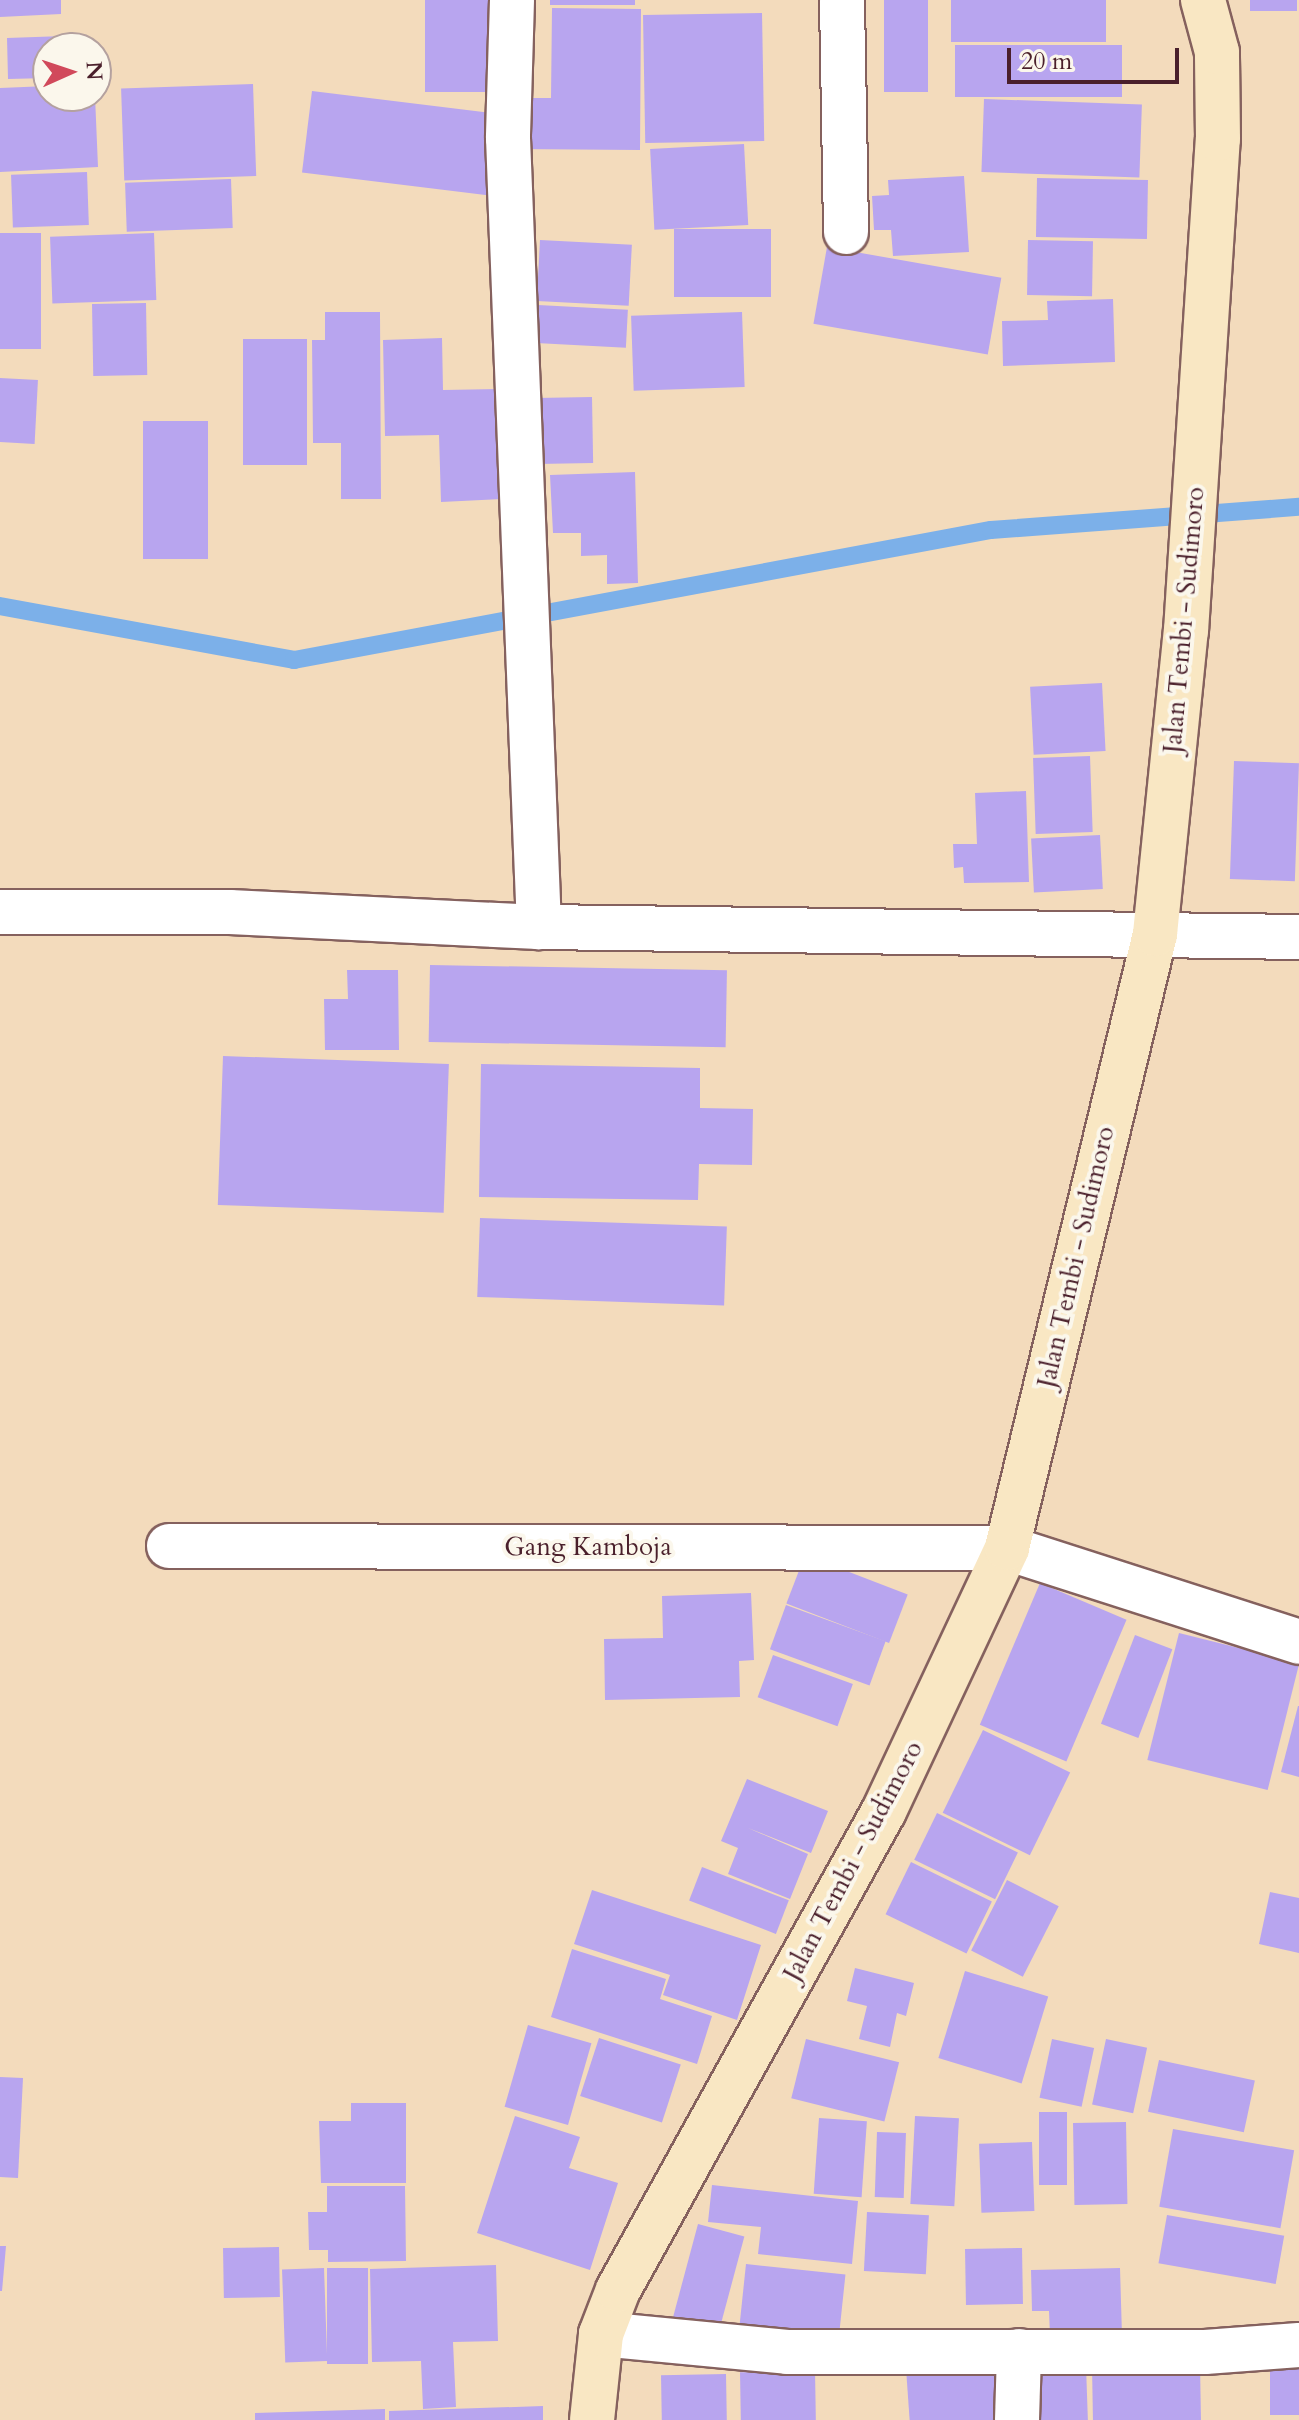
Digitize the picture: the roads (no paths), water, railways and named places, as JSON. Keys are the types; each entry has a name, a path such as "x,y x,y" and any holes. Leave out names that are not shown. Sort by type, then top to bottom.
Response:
{"main road":[{"name":"Jalan Tembi - Sudimoro","path":"592,2420 601,2334 618,2290 884,1811 1007,1548 1155,934 1186,631 1219,100 1217,52 1203,0"}],"street":[{"path":"512,0 508,138 539,927"},
{"path":"842,0 846,232"},
{"path":"0,912 230,912 539,927 1299,937"},
{"name":"Gang Kamboja","path":"169,1546 1007,1548 1299,1642"},
{"path":"601,2334 787,2352 1205,2352 1299,2345"},
{"path":"1017,2420 1019,2351"}],"waterway":[{"path":"0,606 294,660 991,530 1299,507"}]}
